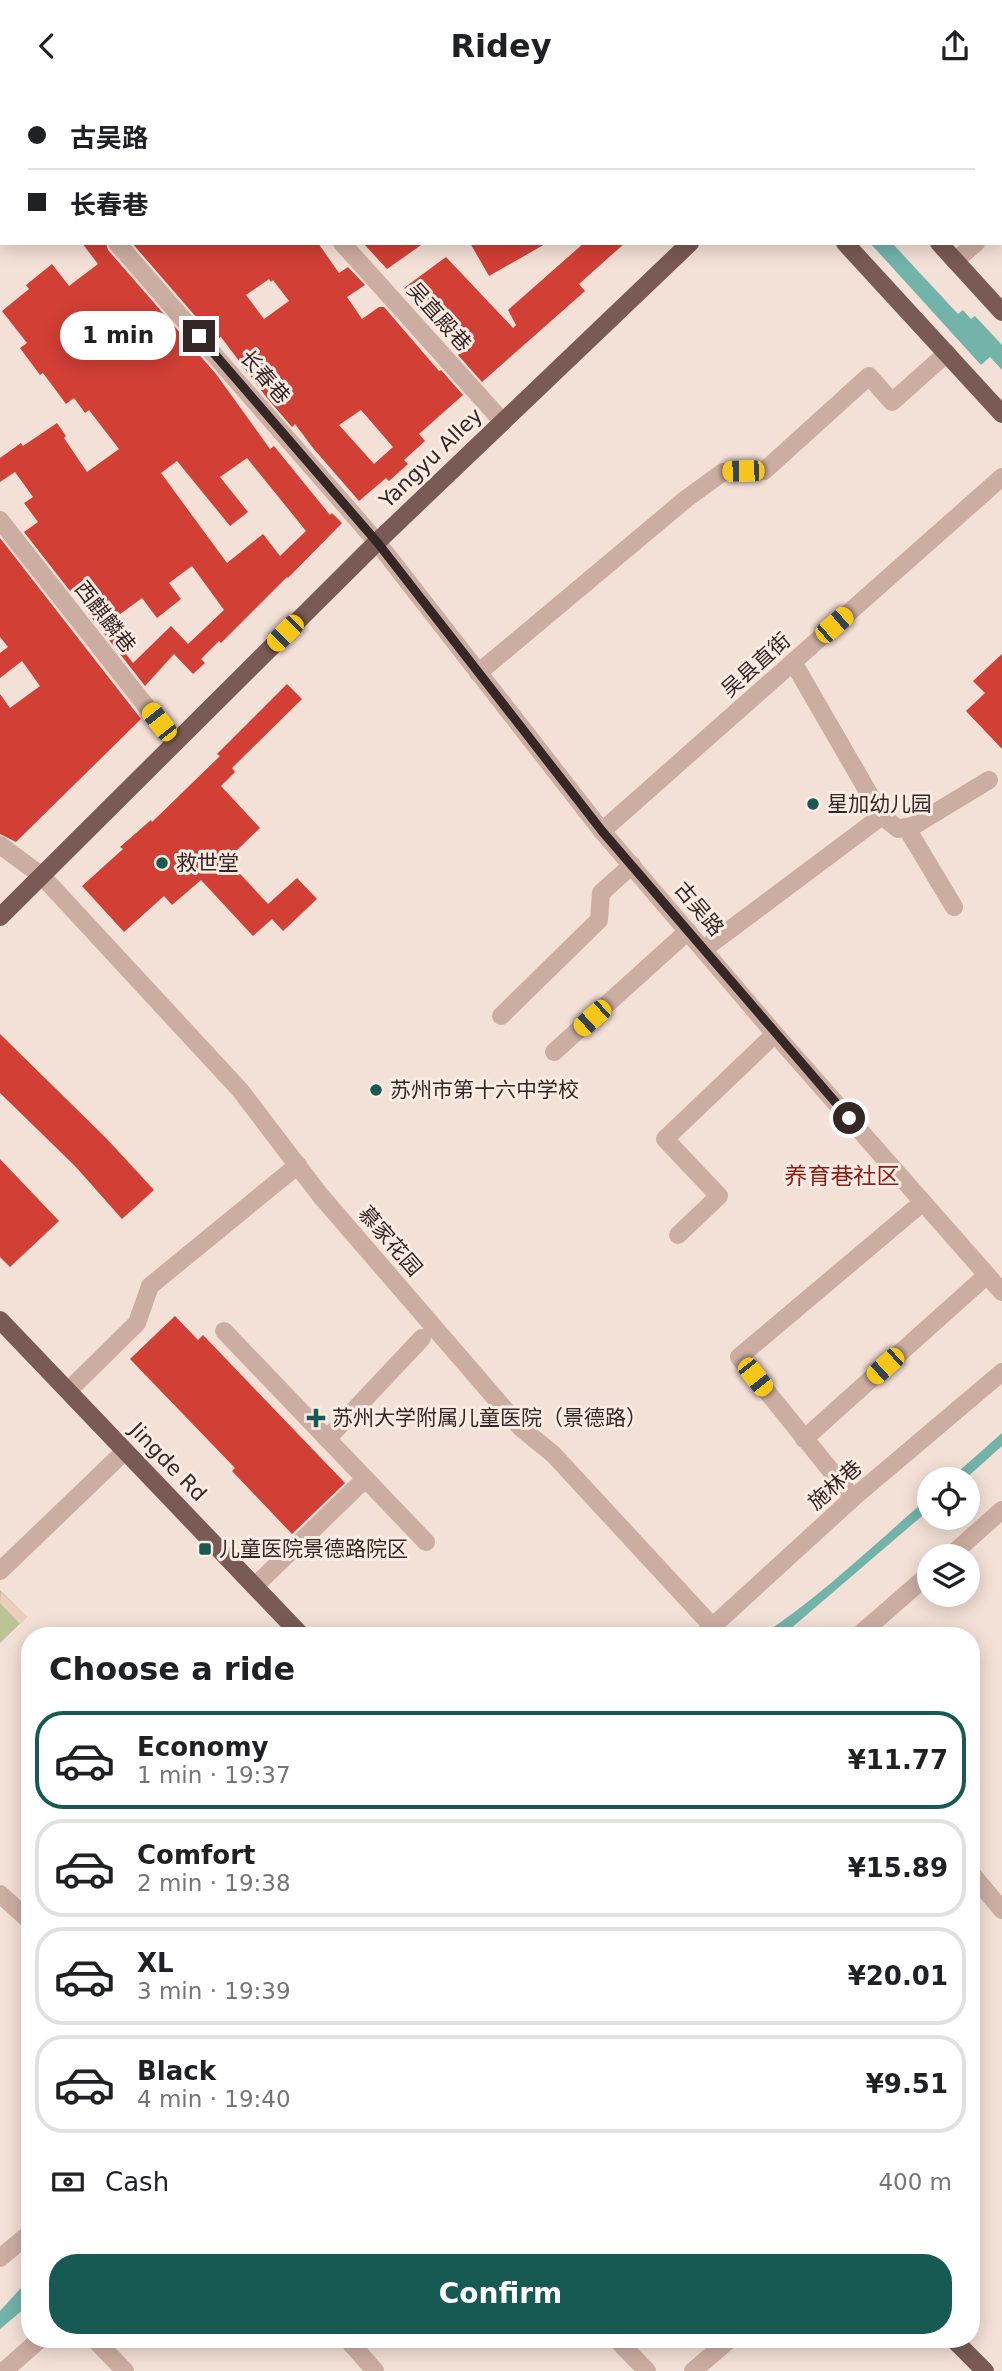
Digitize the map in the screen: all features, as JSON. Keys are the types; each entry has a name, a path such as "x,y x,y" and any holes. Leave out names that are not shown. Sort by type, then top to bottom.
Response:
{"main road":[{"name":"Yangyu Alley","path":"0,917 377,542 688,245"},
{"path":"847,245 1002,414"},
{"path":"941,245 1002,312"},
{"name":"Jingde Rd","path":"0,1320 293,1627"},
{"path":"962,2348 985,2371"}],"street":[{"name":"长春巷","path":"119,245 377,542"},
{"name":"吴直殿巷","path":"344,245 502,421"},
{"path":"955,261 974,245"},
{"path":"478,673 675,508 723,472 764,471 869,376 892,402 947,353"},
{"name":"吴县直街","path":"602,831 1002,477"},
{"name":"西麒麟巷","path":"0,520 175,743"},
{"name":"古吴路","path":"377,542 602,831 775,1034 1002,1292"},
{"path":"793,662 882,816 898,829 915,825 989,780"},
{"path":"704,950 882,816"},
{"path":"906,827 954,907"},
{"name":"慕家花园","path":"0,845 42,876 240,1090 320,1195 521,1427 553,1454 704,1627"},
{"path":"501,1016 599,920 601,893 632,865"},
{"path":"554,1052 688,931"},
{"path":"678,1235 719,1196 665,1139 775,1034"},
{"path":"69,1391 137,1323 150,1286 298,1165"},
{"path":"853,1498 739,1357 923,1202"},
{"path":"804,1439 987,1275"},
{"path":"224,1331 426,1542"},
{"path":"327,1439 422,1338"},
{"name":"施林巷","path":"712,1627 853,1498 1002,1372"},
{"path":"0,1571 125,1451"},
{"path":"255,1587 365,1479"},
{"path":"964,1544 1002,1510"},
{"path":"868,1627 917,1584"},
{"path":"980,1884 1002,1910"},
{"path":"0,1894 21,1913"},
{"path":"0,2258 21,2240"},
{"path":"4,2371 30,2348"},
{"path":"103,2348 125,2371"},
{"path":"355,2348 375,2371"},
{"path":"625,2348 648,2371"},
{"path":"693,2371 720,2348"}],"green space":[{"path":"0,1590 27,1617 0,1643"}],"shaded area":[{"path":"1,1592 27,1617 20,1624 0,1603"}],"water":[{"path":"872,245 894,245 958,314 963,310 971,319 975,316 1002,345 1002,370 990,357 981,365"},
{"path":"1002,1433 1002,1446 978,1467 964,1467"},
{"path":"917,1507 917,1520 792,1627 773,1627 826,1587"},
{"path":"21,2288 21,2312 0,2329 0,2311"}],"building":[{"path":"84,245 107,245 108,250 216,374 270,449 274,446 330,515 332,513 342,523 221,643 219,641 201,659 205,663 193,674 174,654 145,686 88,613 96,607 79,584 70,591 24,532 38,522 24,503 33,497 15,472 0,482 0,458 57,423 87,472 119,449 89,410 85,413 74,398 66,404 43,373 40,375 20,348 27,343 2,311 29,289 26,285 52,264 69,286 98,264","holes":["247,458 306,531 280,556 263,534 227,563 161,473 177,461 230,526 248,512 220,477","192,566 224,610 188,644 171,626 133,663 104,626 142,598 157,618 181,599 169,583"]},
{"path":"134,245 319,245 339,273 348,267 365,285 347,297 362,319 379,307 384,307 463,395 419,434 425,441 404,460 408,464 389,481 386,478 359,501 295,424 292,427 267,398 221,337 216,340","holes":["269,279 271,282 273,280 289,301 264,319 246,295","361,410 393,447 374,464 339,425"]},
{"path":"365,245 421,245 387,269"},
{"path":"471,245 543,245 489,276"},
{"path":"582,245 623,245 579,284 585,291 482,382 458,355 462,351 404,288 446,257 513,328 516,325 508,310"},
{"path":"0,538 141,719 16,842 0,834 0,694 10,708 40,686 22,661 0,678 0,653 8,647 0,637"},
{"path":"1002,654 1002,749 966,711 985,693 973,681"},
{"path":"287,684 302,699 232,768 235,772 221,786 260,828 228,861 268,904 297,878 317,899 283,931 272,919 253,936 201,880 172,905 164,896 124,932 82,886 123,849 120,847 151,820 152,822 220,756 217,754"},
{"path":"0,1034 106,1138 154,1190 122,1219 75,1166 0,1093"},
{"path":"0,1159 59,1221 10,1267 0,1257"},
{"path":"175,1316 198,1340 203,1335 345,1483 292,1534 232,1471 235,1468 130,1359"}],"place":[{"name":"星加幼儿园","path":"813,804"},
{"name":"救世堂","path":"162,863"},
{"name":"苏州市第十六中学校","path":"376,1090"},
{"name":"苏州大学附属儿童医院（景德路）","path":"316,1418"},
{"name":"儿童医院景德路院区","path":"205,1549"}],"district":[{"name":"养育巷社区","path":"842,1176"}],"route":[{"path":"199,336 377,542 602,831 849,1118"}]}
